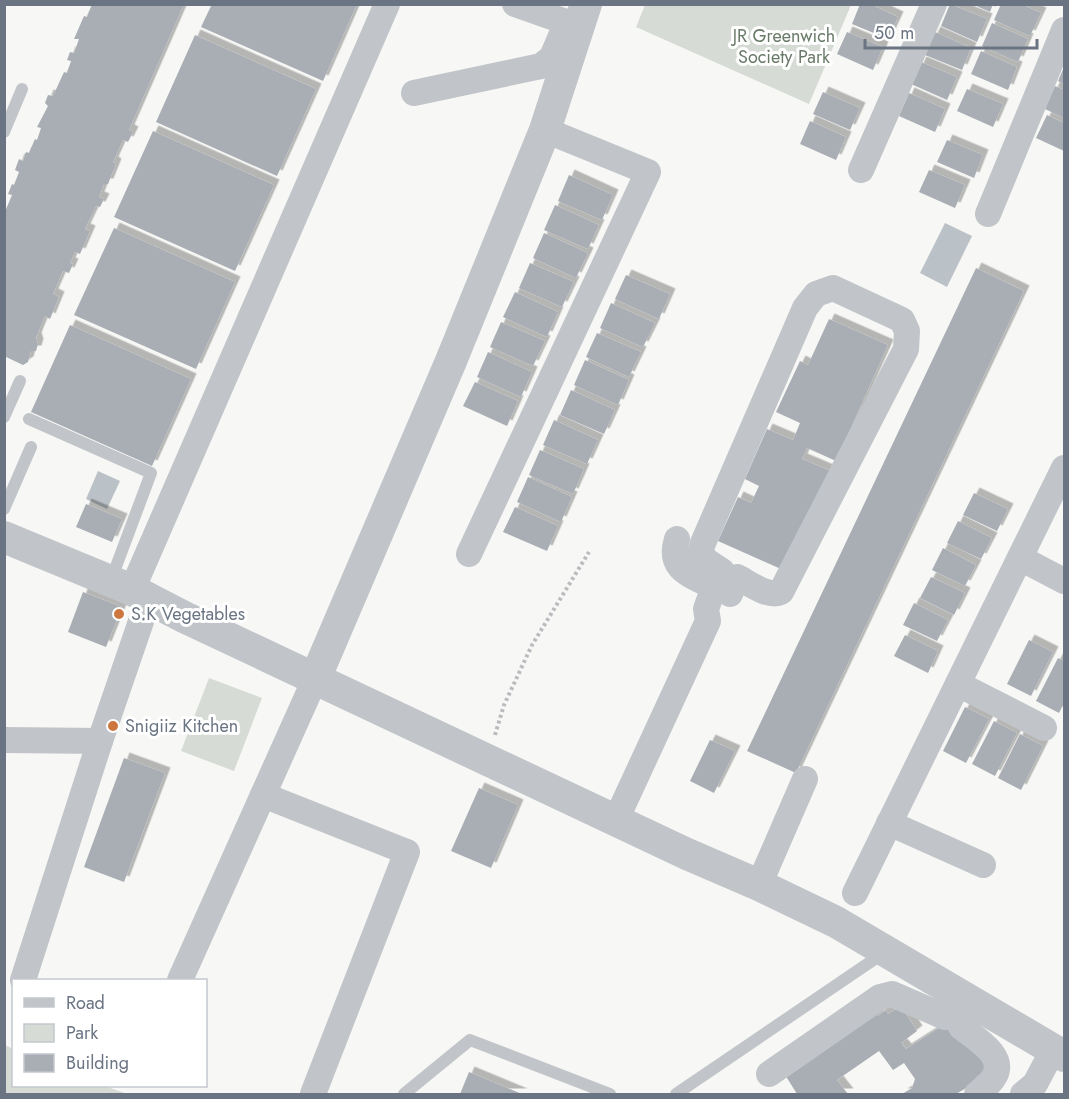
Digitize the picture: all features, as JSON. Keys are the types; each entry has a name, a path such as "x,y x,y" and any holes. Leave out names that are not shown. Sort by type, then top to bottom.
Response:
{"street":[{"path":"24,979 100,741 130,590 387,4"},
{"path":"515,4 575,10"},
{"path":"861,170 934,4"},
{"path":"414,93 541,66 552,57 575,10"},
{"path":"181,979 315,679 451,362 545,130 575,10"},
{"path":"988,214 1065,30"},
{"path":"469,554 648,172 545,130"},
{"path":"677,539 673,551 675,561 686,572 726,582 769,593 781,592 906,349 907,331 902,320 833,288 816,294 804,309 703,543 700,553 726,582 766,610 778,610 788,606 795,594"},
{"path":"855,893 1065,468"},
{"path":"4,537 130,590 687,854 836,922 886,952 961,1011 998,1063 995,1076 977,1095"},
{"path":"1020,558 1065,581"},
{"path":"616,820 708,621 720,615 726,582"},
{"path":"957,684 1044,728"},
{"path":"4,740 100,741"},
{"path":"759,885 805,779"},
{"path":"263,795 407,852 313,1095"},
{"path":"890,822 983,865"},
{"path":"769,1074 880,997 892,994 961,1011 1059,1053 1035,1084 1023,1095"}],"lane":[{"path":"4,132 22,89"},
{"path":"4,417 20,381"},
{"path":"29,419 151,473 130,590"},
{"path":"4,509 31,447"},
{"path":"676,1095 886,952"},
{"path":"404,1095 470,1040 605,1094"}],"path":[{"path":"483,758 494,737 504,705 532,645 589,552"}],"green space":[{"name":"JR Greenwich Society Park","path":"645,4 851,5 809,104 636,27"},
{"path":"209,678 262,698 234,771 181,751"},
{"path":"5,1045 12,1048 12,1087 108,1087 127,1094 5,1094"}],"shaded area":[{"path":"945,223 972,236 947,287 920,273"},
{"path":"98,471 120,481 107,509 86,499"}],"building":[{"path":"92,4 184,4 129,130 133,132 128,142 123,140 113,162 116,164 108,184 104,184 99,197 104,199 100,207 96,206 85,229 90,231 80,254 75,252 69,273 63,271 53,294 59,297 50,319 45,316 36,338 38,344 36,351 31,351 28,362 23,365 4,356 4,214 12,195 8,194 19,172 15,170 19,159 23,161 26,152 29,153 35,139 37,140 41,128 37,127 48,106 45,103 48,95 53,96 64,72 67,73 71,61 67,60 70,52 74,53 79,39 74,39"},
{"path":"212,4 357,4 323,81 201,27"},
{"path":"860,4 870,4 898,17 888,39 852,24"},
{"path":"950,4 987,19 977,42 941,26"},
{"path":"972,4 993,4 990,12"},
{"path":"1001,4 1021,4 1041,13 1030,36 994,20"},
{"path":"992,23 1028,39 1018,62 982,46"},
{"path":"847,32 883,47 873,70 837,54"},
{"path":"935,32 971,48 962,70 925,55"},
{"path":"195,35 316,89 277,176 156,122"},
{"path":"981,51 1017,67 1008,90 971,74"},
{"path":"921,62 957,77 947,100 911,84"},
{"path":"1064,67 1064,84 1058,81"},
{"path":"1055,86 1064,90 1064,118 1045,109"},
{"path":"967,89 1003,104 993,127 957,111"},
{"path":"823,92 860,108 850,130 813,114"},
{"path":"909,93 945,109 935,132 899,116"},
{"path":"1047,115 1064,123 1064,151 1036,138"},
{"path":"810,121 846,137 836,160 800,144"},
{"path":"153,131 274,185 235,271 114,217"},
{"path":"947,140 983,155 974,178 937,162"},
{"path":"929,170 965,185 955,208 919,192"},
{"path":"569,175 613,195 602,220 558,201"},
{"path":"555,205 599,225 588,249 544,230"},
{"path":"114,228 235,282 196,369 74,315"},
{"path":"544,233 588,253 576,278 533,258"},
{"path":"530,263 574,282 562,307 519,288"},
{"path":"976,268 1024,291 796,773 747,751"},
{"path":"626,275 670,294 659,319 615,299"},
{"path":"515,292 558,312 547,337 503,317"},
{"path":"611,303 655,323 643,347 600,328"},
{"path":"829,319 888,345 836,461 807,448 802,459 833,472 806,530 800,527 781,569 718,541 738,497 751,503 759,486 745,479 767,429 793,440 800,423 776,412 800,361 808,365"},
{"path":"501,322 545,341 533,366 490,347"},
{"path":"70,325 191,379 152,466 31,412"},
{"path":"597,333 641,352 629,377 586,357"},
{"path":"488,352 532,372 521,397 477,377"},
{"path":"585,360 629,380 618,405 574,385"},
{"path":"475,382 518,401 507,426 463,406"},
{"path":"571,390 615,410 604,434 560,415"},
{"path":"554,420 598,440 587,464 543,445"},
{"path":"540,450 584,469 573,494 529,475"},
{"path":"528,477 572,497 561,522 517,502"},
{"path":"974,493 1008,509 997,531 963,515"},
{"path":"86,504 122,519 112,542 76,527"},
{"path":"515,507 558,526 547,551 503,532"},
{"path":"958,521 992,538 981,559 947,543"},
{"path":"943,548 976,565 965,586 932,570"},
{"path":"931,577 965,593 954,615 920,598"},
{"path":"83,592 122,607 106,647 68,632"},
{"path":"914,603 948,620 937,641 903,625"},
{"path":"905,635 938,651 928,673 894,656"},
{"path":"1029,640 1053,652 1031,696 1007,684"},
{"path":"1058,658 1064,661 1064,703 1059,713 1036,701"},
{"path":"965,707 989,719 966,763 943,751"},
{"path":"994,721 1017,733 995,776 972,764"},
{"path":"1020,734 1043,746 1021,790 998,778"},
{"path":"710,740 735,751 714,793 690,781"},
{"path":"124,758 165,773 124,882 84,867"},
{"path":"479,788 518,805 491,868 451,851"},
{"path":"901,1006 917,1031 901,1043 906,1049 942,1026 975,1045 989,1068 976,1077 978,1081 956,1094 902,1094 912,1088 915,1079 904,1063 893,1070 879,1051 837,1080 848,1094 797,1094 782,1070 875,1012 878,1016 886,1010 888,1014"},
{"path":"469,1072 522,1094 460,1094"}],"place":[{"name":"S.K Vegetables","path":"119,614"},
{"name":"Snigiiz Kitchen","path":"113,726"}]}
